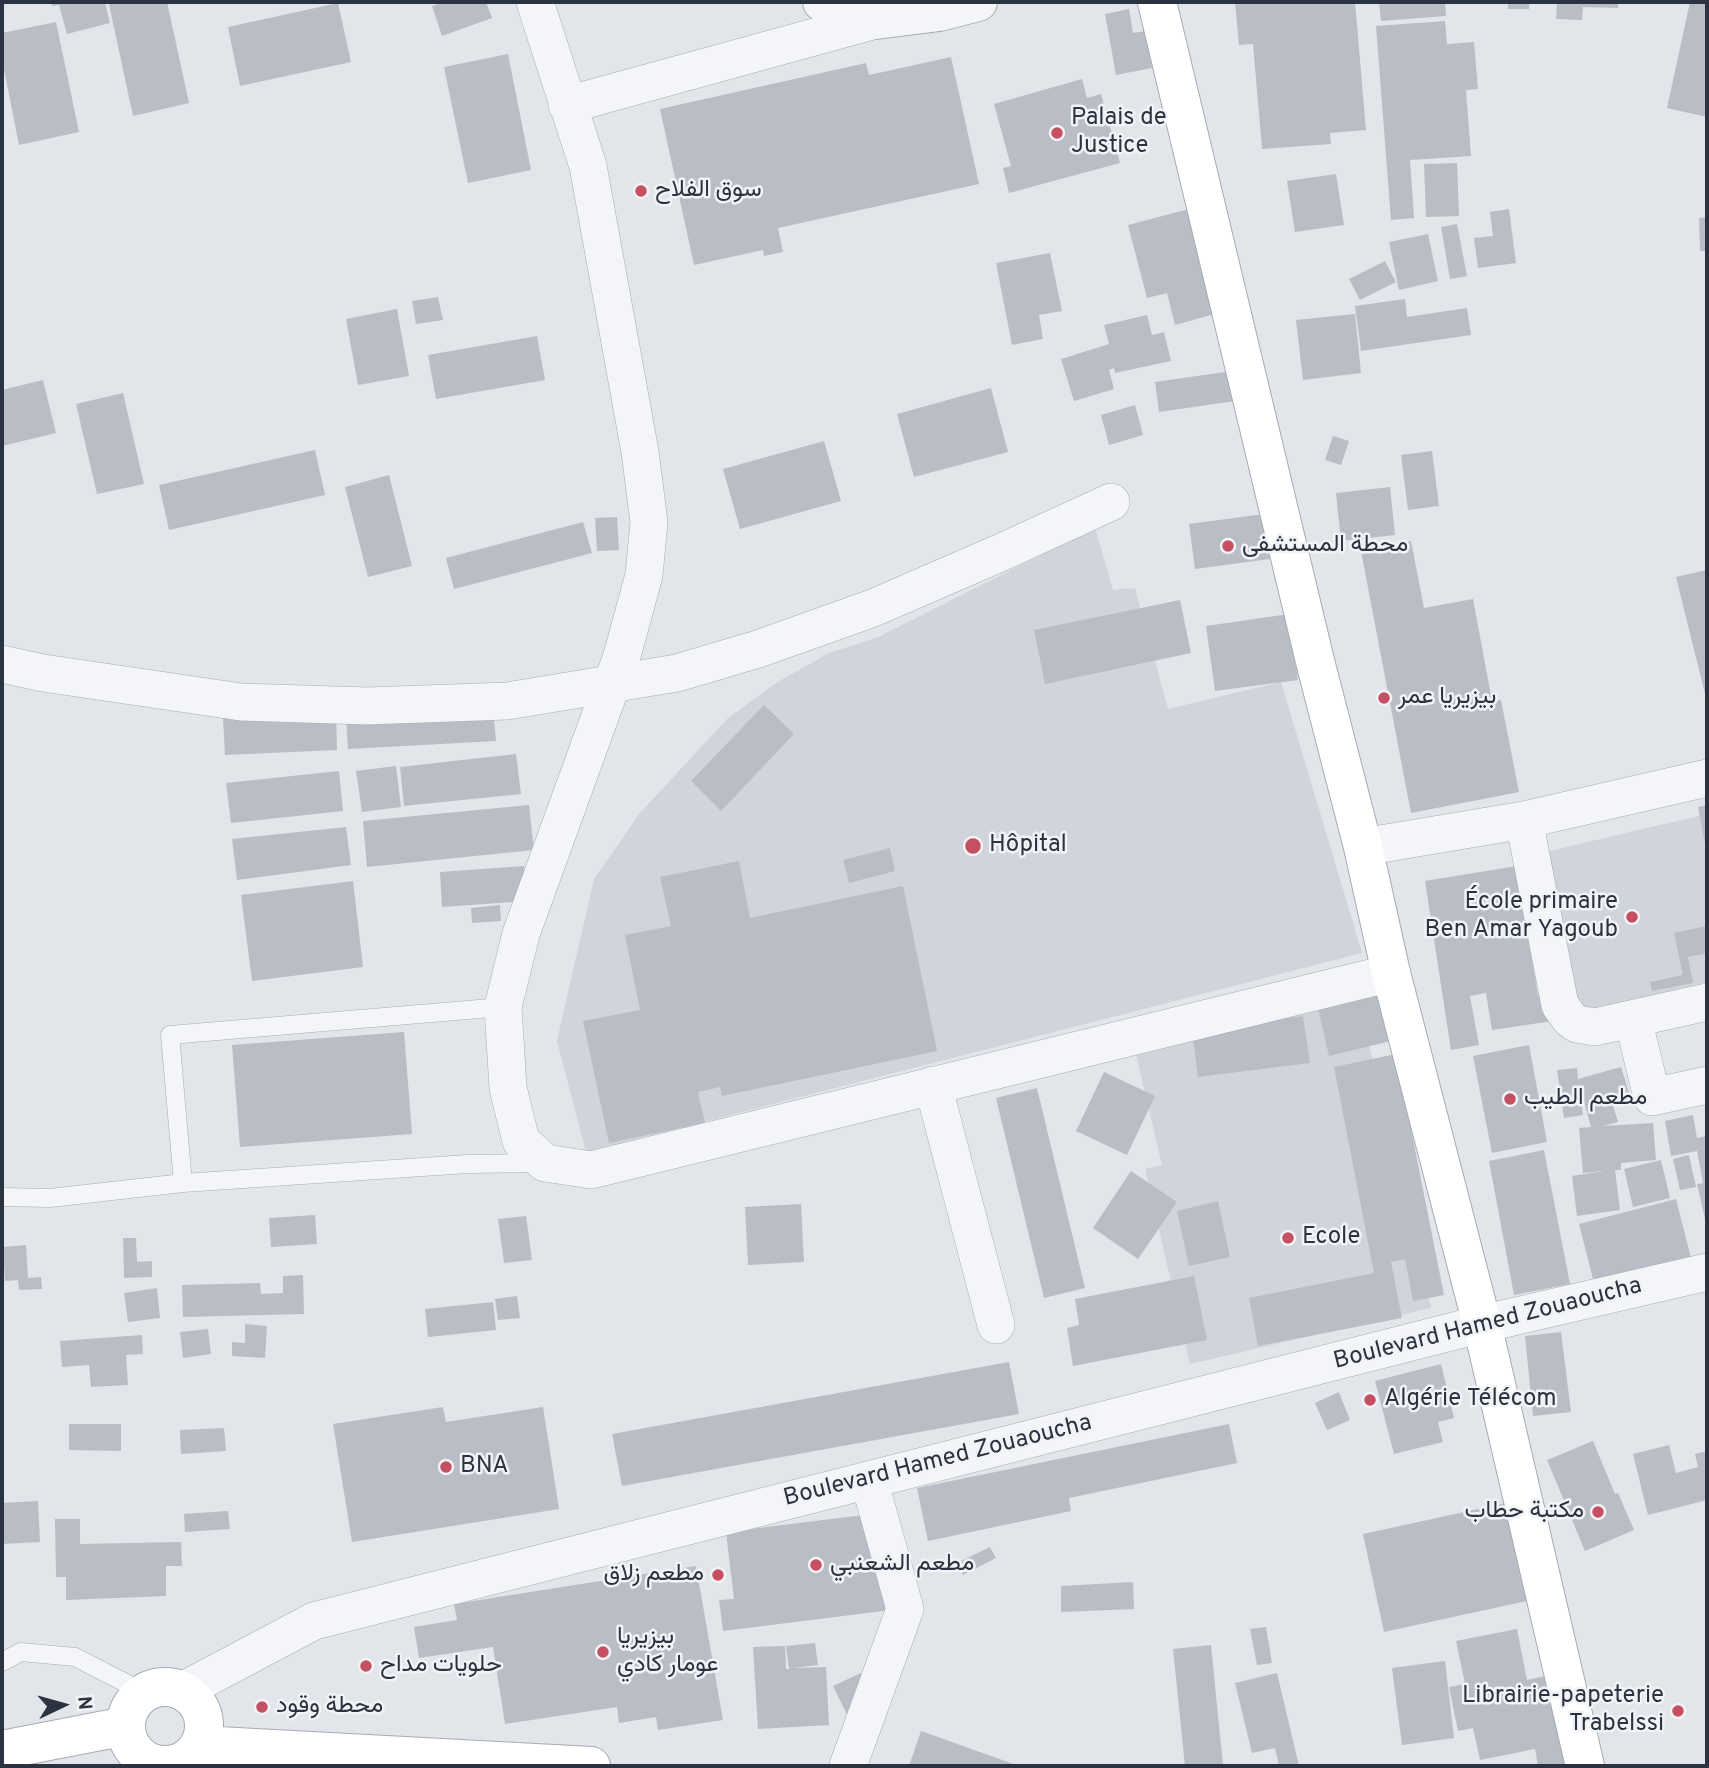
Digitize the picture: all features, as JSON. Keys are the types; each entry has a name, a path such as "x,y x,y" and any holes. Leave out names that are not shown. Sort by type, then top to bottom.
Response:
{"main road":[{"path":"1157,2 1302,609 1363,847 1391,973 1482,1324 1585,1766"},
{"path":"170,1687 182,1691 200,1708 204,1720 200,1745 182,1762 157,1765 145,1760 128,1740 128,1713 135,1701 145,1692 170,1687"},
{"path":"2,1750 126,1726"},
{"path":"200,1745 591,1766"}],"street":[{"path":"535,2 590,178 637,439 649,522 644,575 622,656 522,934 503,1007 508,1088 521,1141 545,1163 591,1170 1391,973"},
{"path":"822,2 876,20"},
{"path":"567,105 876,20 939,12 978,2"},
{"path":"2,664 43,673 241,702 367,706 507,701 677,673 758,649 873,608 1111,502"},
{"path":"1363,847 1524,820 1707,778"},
{"path":"1524,820 1558,996 1564,1013 1577,1024 1586,1027 1707,1002"},
{"path":"1633,1019 1652,1097 1707,1085"},
{"path":"933,1086 996,1325"},
{"name":"Boulevard Hamed Zouaoucha","path":"182,1691 314,1621 1482,1324 1707,1272"},
{"path":"848,1766 905,1609 869,1480"}],"lane":[{"path":"183,1183 170,1035 503,1007"},
{"path":"2,1197 50,1198 183,1183 468,1164 545,1163"},
{"path":"2,1662 21,1652 75,1657 145,1692"}],"shaded area":[{"name":"Hôpital","path":"1095,528 1113,590 1135,588 1168,709 1281,682 1362,953 586,1152 557,1041 594,879 640,813 727,719 776,683 829,653 876,638"},
{"name":"École primaire Ben Amar Yagoub","path":"1707,814 1707,982 1579,1013 1541,853"},
{"name":"Ecole","path":"1358,998 1431,1308 1190,1364 1145,1169 1162,1165 1135,1050"}],"building":[{"path":"51,2 105,2 110,23 67,34 59,5 52,6"},
{"path":"167,2 189,103 133,116 109,4"},
{"path":"445,2 486,2 492,18 442,36 432,6"},
{"path":"1235,2 1355,2 1366,130 1330,133 1331,144 1262,149 1253,44 1239,45"},
{"path":"1379,2 1445,2 1446,16 1381,21"},
{"path":"1508,2 1529,2 1529,9 1508,9"},
{"path":"1557,2 1618,2 1618,8 1583,7 1582,20 1556,19"},
{"path":"1690,2 1707,2 1707,117 1667,108"},
{"path":"338,3 351,62 240,86 228,27"},
{"path":"1129,9 1133,33 1145,31 1152,68 1116,75 1105,14"},
{"path":"1445,21 1447,44 1474,42 1478,89 1466,90 1471,156 1410,160 1414,218 1391,220 1376,26"},
{"path":"56,22 79,132 19,145 2,59 2,33"},
{"path":"508,54 531,170 468,183 444,67"},
{"path":"951,57 979,184 778,228 783,252 764,256 763,250 694,265 660,109 866,63 869,75"},
{"name":"Palais de Justice","path":"1082,79 1087,98 1101,94 1120,163 1009,193 1003,168 1011,166 994,104"},
{"path":"1457,163 1459,216 1426,217 1424,164"},
{"path":"1336,174 1344,225 1295,232 1287,181"},
{"path":"1193,208 1222,312 1175,325 1167,293 1147,298 1128,225"},
{"path":"1509,209 1516,263 1478,268 1474,238 1493,236 1490,212"},
{"path":"1707,217 1707,251 1700,251 1699,218"},
{"path":"1457,224 1467,276 1450,279 1441,227"},
{"path":"1428,234 1438,281 1399,290 1389,242"},
{"path":"1050,253 1062,311 1039,315 1043,339 1012,345 996,263"},
{"path":"1385,261 1396,282 1360,300 1349,279"},
{"path":"438,297 443,320 416,324 412,301"},
{"path":"1405,299 1407,317 1467,308 1471,335 1361,351 1355,306"},
{"path":"397,309 409,376 358,385 346,319"},
{"path":"1355,314 1361,373 1303,380 1296,320"},
{"path":"1147,315 1152,335 1164,332 1171,361 1115,373 1114,368 1109,370 1114,389 1074,401 1061,359 1109,344 1104,325"},
{"path":"537,336 545,380 436,399 428,355"},
{"path":"1246,369 1249,399 1159,412 1155,382"},
{"path":"43,380 56,433 2,446 2,390"},
{"path":"991,388 1008,452 914,477 897,414"},
{"path":"123,393 144,484 97,494 76,404"},
{"path":"1135,405 1143,435 1109,445 1101,415"},
{"path":"1333,436 1349,441 1341,465 1325,460"},
{"path":"824,441 841,501 740,529 723,469"},
{"path":"315,450 325,495 169,530 159,485"},
{"path":"1432,451 1439,506 1408,510 1401,455"},
{"path":"389,475 412,566 368,577 345,487"},
{"path":"1390,487 1395,535 1341,541 1336,493"},
{"path":"1279,512 1285,557 1195,569 1189,524"},
{"path":"617,517 619,550 597,551 595,518"},
{"path":"583,522 592,553 454,589 446,558"},
{"path":"1411,541 1424,608 1473,599 1492,701 1501,700 1519,792 1411,813 1361,551"},
{"path":"1707,570 1707,698 1706,698 1676,577"},
{"path":"1180,600 1191,653 1045,684 1034,630"},
{"path":"1289,614 1298,680 1215,691 1206,626"},
{"path":"764,705 794,734 721,811 691,781"},
{"path":"493,708 496,741 348,749 346,716"},
{"path":"336,714 337,750 225,755 223,718"},
{"path":"516,754 521,794 404,806 400,767"},
{"path":"396,766 401,807 362,812 356,771"},
{"path":"339,771 343,811 231,823 226,783"},
{"path":"529,805 534,850 367,867 363,821"},
{"path":"1707,805 1707,848 1706,849 1698,807"},
{"path":"346,827 351,865 237,880 232,839"},
{"path":"890,848 895,871 849,883 843,860"},
{"path":"739,861 750,918 903,886 937,1051 722,1096 720,1087 698,1092 705,1123 609,1143 583,1021 640,1010 625,935 671,926 660,877"},
{"path":"524,866 527,901 442,907 440,872"},
{"path":"1517,866 1538,996 1548,994 1553,1021 1492,1030 1486,993 1470,996 1479,1045 1451,1050 1425,881"},
{"path":"353,881 363,967 252,981 241,895"},
{"path":"500,905 501,921 472,923 471,908"},
{"path":"1707,926 1707,953 1688,957 1693,983 1652,991 1650,982 1683,975 1674,933"},
{"path":"1384,992 1395,1040 1329,1056 1318,1008"},
{"path":"1303,1016 1310,1063 1198,1077 1192,1030"},
{"path":"404,1032 412,1134 240,1147 232,1045"},
{"name":"مطعم الطيب","path":"1529,1045 1547,1142 1492,1153 1473,1056"},
{"path":"1396,1054 1444,1295 1413,1301 1405,1259 1391,1262 1402,1318 1258,1346 1249,1298 1374,1273 1334,1067"},
{"path":"1621,1067 1630,1096 1612,1102 1618,1122 1603,1126 1653,1123 1656,1160 1621,1163 1621,1170 1615,1170 1620,1210 1577,1216 1572,1176 1604,1171 1583,1173 1579,1128 1591,1127 1579,1083 1583,1115 1564,1118 1557,1070 1577,1068 1578,1079"},
{"path":"1104,1072 1155,1096 1127,1155 1076,1131"},
{"path":"1037,1088 1085,1288 1044,1298 996,1098"},
{"path":"1693,1115 1697,1138 1707,1136 1707,1228 1697,1184 1703,1183 1697,1151 1671,1156 1665,1121"},
{"path":"1544,1150 1570,1284 1514,1295 1489,1161"},
{"path":"1689,1155 1696,1187 1680,1190 1673,1159"},
{"path":"1661,1160 1670,1198 1633,1207 1624,1169"},
{"path":"1131,1171 1177,1202 1138,1259 1093,1228"},
{"path":"1676,1199 1691,1258 1594,1283 1579,1224"},
{"path":"1218,1201 1230,1257 1189,1266 1177,1211"},
{"path":"801,1204 804,1262 748,1265 745,1207"},
{"path":"315,1215 317,1244 271,1247 269,1218"},
{"path":"526,1216 532,1260 504,1263 498,1219"},
{"path":"123,1238 136,1238 137,1262 152,1261 152,1277 124,1278"},
{"path":"26,1245 28,1278 41,1277 42,1289 19,1290 18,1280 5,1281 3,1247"},
{"path":"303,1275 304,1314 183,1317 182,1285 260,1283 261,1294 283,1293 283,1276"},
{"path":"1194,1276 1207,1340 1073,1366 1067,1328 1079,1325 1075,1299"},
{"path":"157,1288 160,1318 128,1322 124,1293"},
{"path":"517,1296 520,1318 498,1320 495,1299"},
{"path":"493,1302 496,1330 428,1337 425,1309"},
{"path":"245,1324 267,1326 265,1358 232,1356 232,1342 245,1343"},
{"path":"208,1329 211,1354 183,1358 180,1332"},
{"path":"1561,1332 1571,1412 1533,1416 1525,1336"},
{"path":"142,1335 143,1354 126,1355 128,1385 91,1387 89,1365 62,1367 60,1341"},
{"path":"1009,1362 1019,1414 622,1486 612,1434"},
{"path":"1441,1364 1454,1418 1438,1422 1443,1442 1394,1454 1375,1381"},
{"path":"1339,1392 1350,1420 1327,1430 1315,1403"},
{"name":"BNA","path":"443,1407 446,1422 543,1407 559,1509 352,1542 333,1424"},
{"path":"69,1424 121,1424 121,1451 69,1450"},
{"path":"1229,1424 1237,1463 1069,1498 1071,1511 928,1541 917,1488"},
{"path":"224,1428 226,1451 181,1454 180,1430"},
{"name":"مكتبة حطاب","path":"1593,1441 1615,1494 1618,1493 1634,1530 1585,1551 1547,1460"},
{"path":"1669,1445 1676,1473 1698,1467 1695,1454 1707,1451 1707,1500 1648,1515 1633,1454"},
{"path":"1524,1499 1545,1597 1384,1632 1363,1534"},
{"path":"38,1501 40,1542 2,1544 2,1503"},
{"path":"228,1511 230,1529 185,1532 184,1514"},
{"name":"مطعم الشعنبي","path":"896,1511 907,1608 723,1631 719,1600 734,1599 726,1532"},
{"path":"55,1519 80,1519 80,1544 181,1542 182,1566 166,1566 166,1596 66,1600 66,1577 56,1577"},
{"path":"990,1547 996,1558 963,1575 957,1563"},
{"name":"بيزيريا عومار كادي","path":"696,1566 723,1720 658,1730 656,1717 619,1723 617,1707 505,1724 493,1647 419,1658 414,1627 457,1620 454,1604"},
{"path":"1133,1582 1134,1609 1061,1612 1061,1586"},
{"path":"1266,1627 1272,1663 1257,1665 1250,1629"},
{"path":"1517,1629 1527,1680 1559,1673 1579,1766 1538,1766 1535,1749 1480,1760 1473,1728 1458,1731 1449,1687 1465,1684 1456,1641"},
{"path":"815,1643 818,1665 793,1668 826,1667 829,1725 758,1729 753,1647 785,1646 786,1669 789,1669 786,1646"},
{"path":"1211,1645 1223,1766 1185,1766 1173,1649"},
{"path":"1445,1661 1454,1738 1402,1745 1392,1668"},
{"path":"861,1673 880,1714 853,1727 833,1686"},
{"path":"1277,1673 1299,1766 1279,1766 1275,1748 1252,1753 1235,1683"},
{"path":"921,1731 1019,1766 909,1766"}],"place":[{"name":"Palais de Justice","path":"1057,133"},
{"name":"سوق الفلاح","path":"641,191"},
{"name":"محطة المستشفى","path":"1228,546"},
{"name":"بيزيريا عمر","path":"1384,698"},
{"name":"Hôpital","path":"973,846"},
{"name":"École primaire Ben Amar Yagoub","path":"1632,917"},
{"name":"مطعم الطيب","path":"1510,1099"},
{"name":"Ecole","path":"1288,1238"},
{"name":"Algérie Télécom","path":"1370,1400"},
{"name":"BNA","path":"446,1467"},
{"name":"مكتبة حطاب","path":"1598,1512"},
{"name":"مطعم الشعنبي","path":"816,1565"},
{"name":"مطعم زلاق","path":"718,1575"},
{"name":"بيزيريا عومار كادي","path":"603,1652"},
{"name":"حلويات مداح","path":"366,1666"},
{"name":"محطة وقود","path":"262,1707"},
{"name":"Librairie-papeterie Trabelssi","path":"1678,1711"}]}
